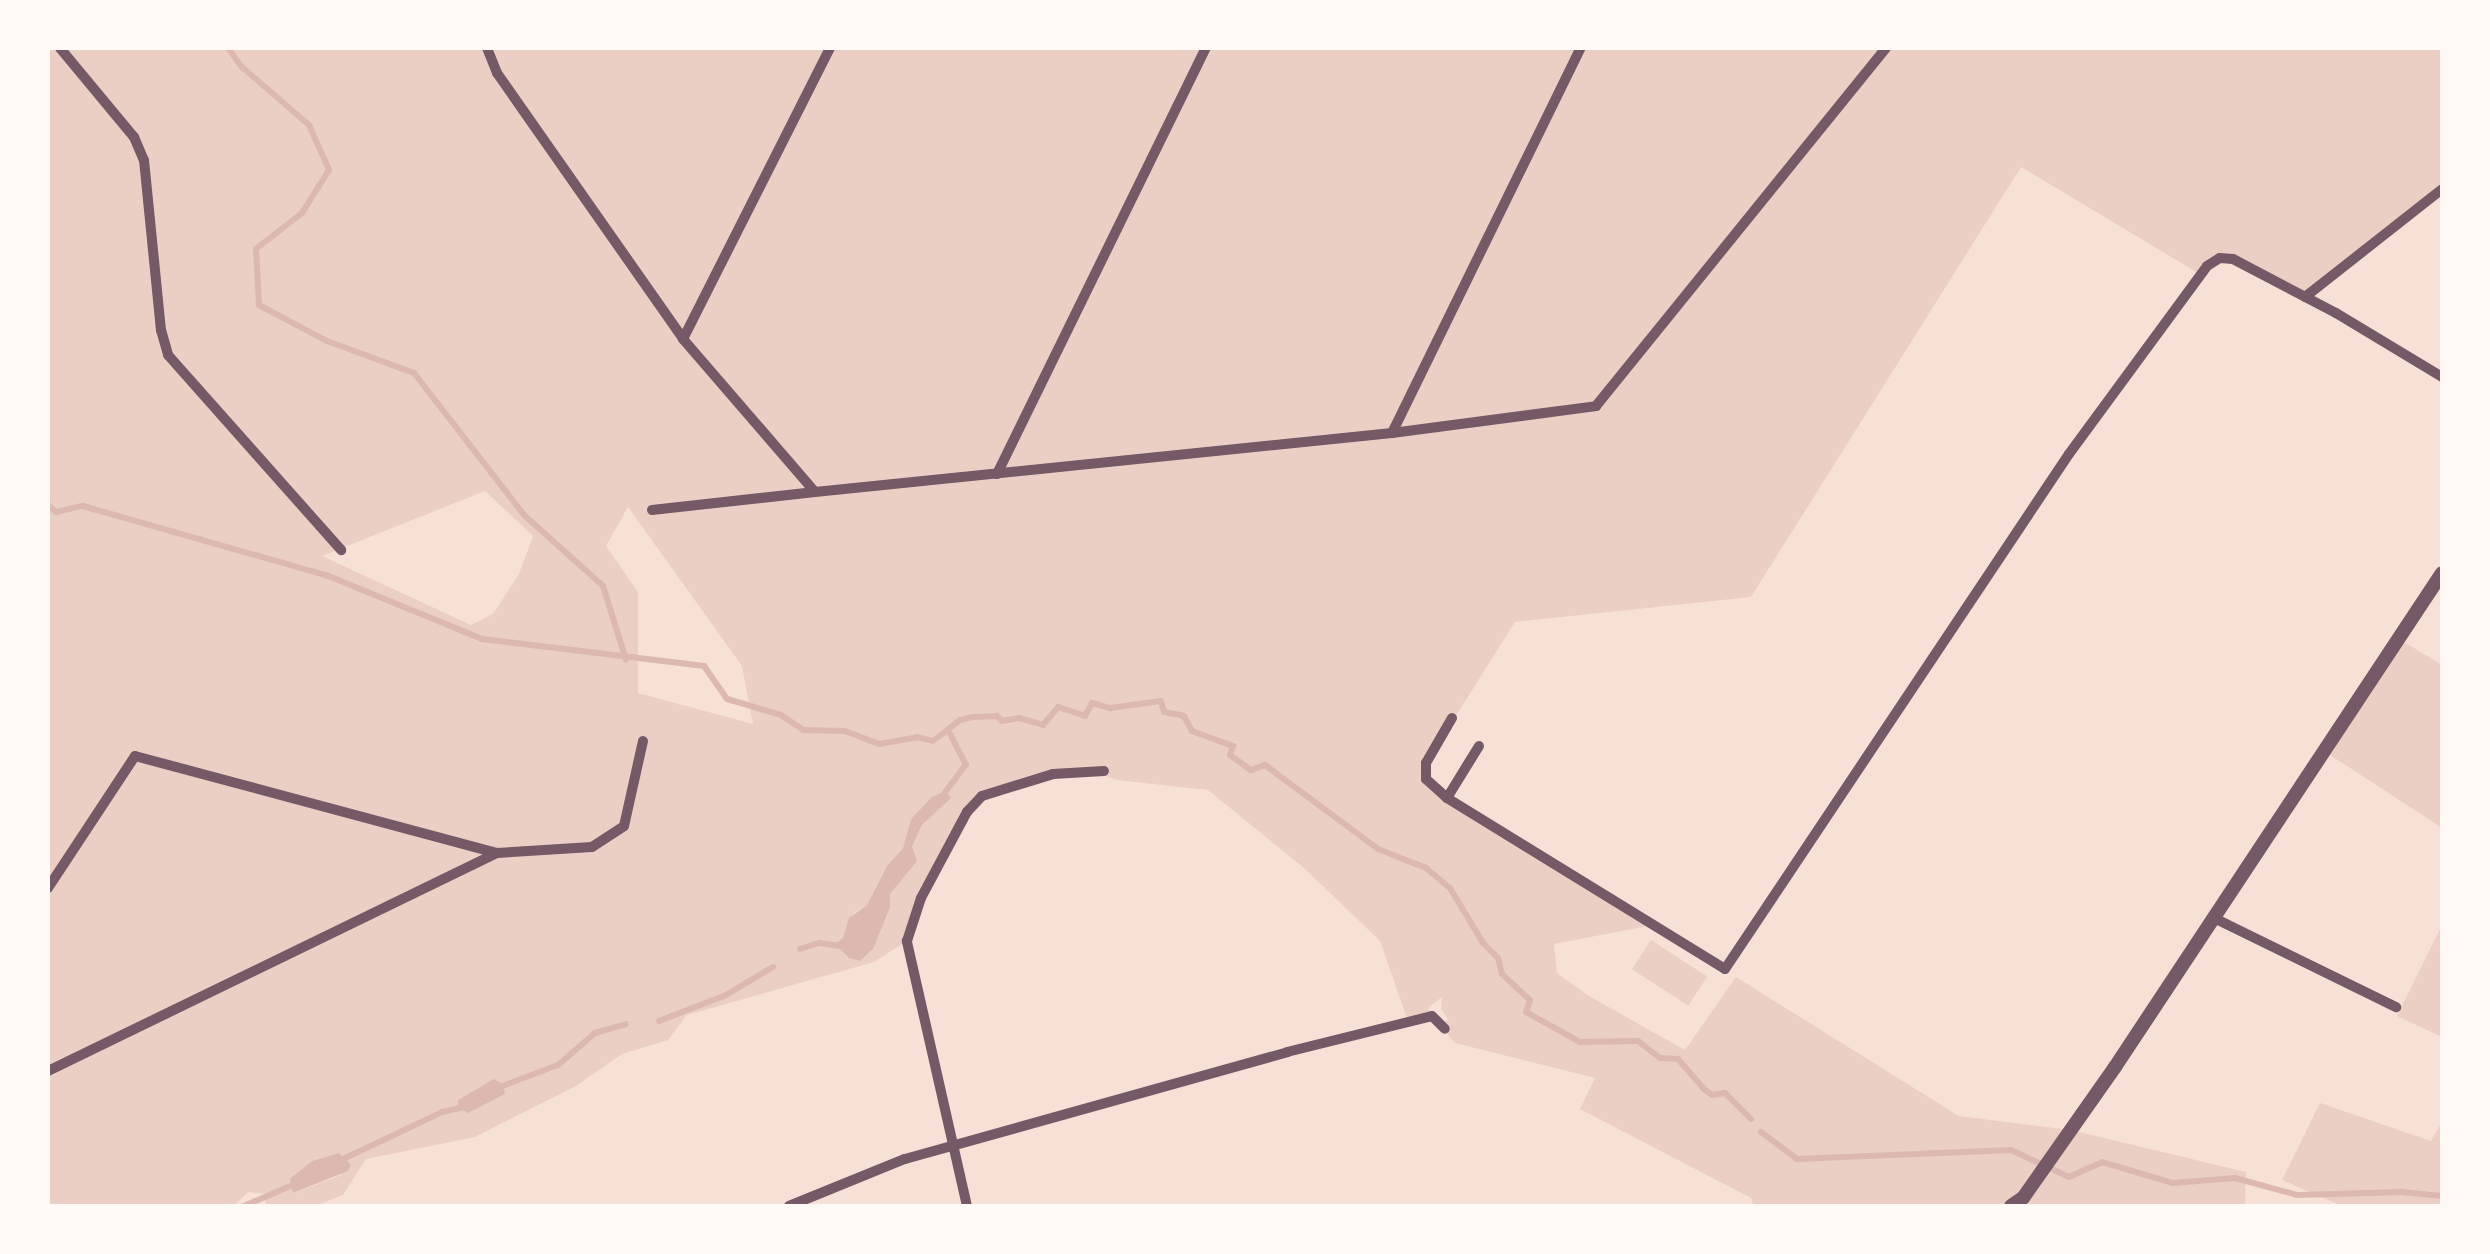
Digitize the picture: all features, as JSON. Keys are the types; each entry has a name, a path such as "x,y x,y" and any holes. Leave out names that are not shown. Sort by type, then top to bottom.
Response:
{"street":[{"path":"60,48 134,136 144,160 161,330 168,355 341,550"},
{"path":"486,48 497,73 683,339 815,492"},
{"path":"683,339 830,48"},
{"path":"997,474 1206,48"},
{"path":"1392,432 1581,48"},
{"path":"652,510 1392,432 1596,406 1886,48"},
{"path":"2305,297 2442,189"},
{"path":"1452,718 1426,763 1426,778 1448,798 1725,970 2069,454 2207,266 2220,258 2233,259 2442,378"},
{"path":"2016,1205 2214,918 2442,573"},
{"path":"48,888 135,756 497,853 592,847 624,826 643,741"},
{"path":"1448,798 1479,746"},
{"path":"967,1206 950,1146 907,941 921,898 967,812 982,796 1052,774 1104,772"},
{"path":"48,1071 497,853"},
{"path":"2214,918 2396,1007"},
{"path":"789,1206 905,1159 950,1146 1432,1016 1445,1029"}],"shaded area":[{"path":"48,48 2442,48 2442,188 2305,293 2224,259 2198,273 2021,167 1751,597 1515,622 1428,760 1426,779 1653,925 1554,944 1557,973 1589,996 1685,1050 1736,977 1959,1116 2071,1130 2246,1172 2245,1206 1754,1206 1751,1198 1580,1109 1595,1078 1455,1043 1438,1023 1449,1020 1441,1009 1442,997 1429,1007 1428,1016 1409,1024 1380,941 1304,868 1208,790 1117,780 1094,772 1053,774 981,796 921,898 907,941 874,962 687,1015 668,1040 622,1054 576,1086 475,1137 366,1159 343,1195 315,1206 266,1206 265,1194 248,1192 234,1206 48,1206","holes":["485,491 533,536 519,574 493,614 471,625 322,556","628,507 742,666 753,724 638,693 638,592 606,546","950,798 922,825 912,848 916,861 890,894 873,949 860,961 849,958 835,944 843,938 854,913 867,905 887,866 903,848 911,819","339,1153 341,1175 294,1193 300,1175 312,1161"]},
{"path":"2399,639 2442,665 2442,828 2324,751"},
{"path":"946,791 951,798 922,825 912,847 917,861 890,894 890,907 873,949 860,961 849,958 835,944 843,938 849,918 867,905 887,866 903,848 911,819 932,797"},
{"path":"2442,925 2442,1037 2397,1016"},
{"path":"1651,940 1707,976 1688,1006 1632,969"},
{"path":"494,1079 503,1084 505,1094 468,1113 458,1107 458,1100"},
{"path":"2320,1103 2431,1141 2442,1122 2442,1206 2342,1206 2282,1180"},
{"path":"339,1153 351,1165 348,1171 293,1193 290,1179 312,1161"}],"waterway":[{"path":"228,48 242,67 309,125 329,170 302,213 256,249 259,305 327,341 414,373 524,515 603,586 626,660"},
{"path":"48,505 56,512 83,506 326,575 482,639 704,666 727,699 781,715 803,730 845,731 879,744 917,737 933,741 960,720 972,717 997,716 1002,721 1019,718 1043,725 1058,707 1085,716 1092,703 1110,708 1161,701 1164,712 1184,716 1192,731 1233,746 1230,755 1251,770 1265,765 1378,849 1426,868 1450,888 1483,943 1498,958 1502,974 1530,1000 1526,1012 1580,1042 1638,1041 1660,1058 1678,1059 1704,1089 1712,1095 1725,1093 1751,1119"},
{"path":"943,795 966,765 949,732"},
{"path":"800,949 819,943 841,946"},
{"path":"659,1021 726,995 773,967"},
{"path":"497,1088 558,1065 595,1033 626,1024"},
{"path":"339,1161 442,1112 464,1107"},
{"path":"1761,1132 1797,1159 2011,1150 2069,1177 2102,1162 2173,1183 2235,1178 2297,1195 2402,1192 2442,1196"},
{"path":"244,1206 302,1181"}]}
